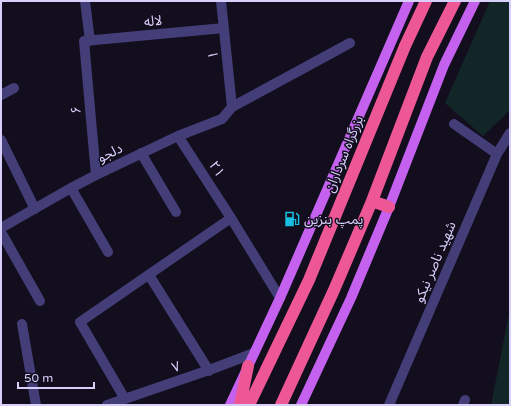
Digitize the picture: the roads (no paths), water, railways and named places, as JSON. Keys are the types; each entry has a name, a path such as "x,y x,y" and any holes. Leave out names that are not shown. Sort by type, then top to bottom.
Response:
{"highway":[{"name":"بزرگراه سرداران","path":"248,405 309,280 405,46 426,1"},
{"path":"281,405 334,290 372,201 427,57 455,1"},
{"path":"372,201 389,208"},
{"path":"240,405 248,366"}],"main road":[{"path":"230,405 280,298 409,1"},
{"path":"301,405 351,298 389,208 444,65 475,1"}],"street":[{"name":"۶","path":"85,1 96,175"},
{"name":"۱","path":"221,1 232,107"},
{"name":"لاله","path":"87,41 224,28"},
{"name":"دلجو","path":"1,228 96,175 178,136 222,119 232,107 350,43"},
{"path":"1,95 14,88"},
{"path":"454,124 497,154"},
{"name":"شهید ناصر نیکو","path":"389,405 497,154 510,133"},
{"name":"۲۱","path":"178,136 280,298"},
{"path":"1,140 35,209"},
{"path":"141,153 176,212"},
{"path":"71,188 108,252"},
{"path":"125,399 80,322 231,218"},
{"path":"1,232 40,301"},
{"path":"149,275 208,371"},
{"path":"22,324 36,405"},
{"name":"۷","path":"107,405 208,371 254,353"}],"place":[{"name":"پمپ بنزین","path":"292,219"}]}
